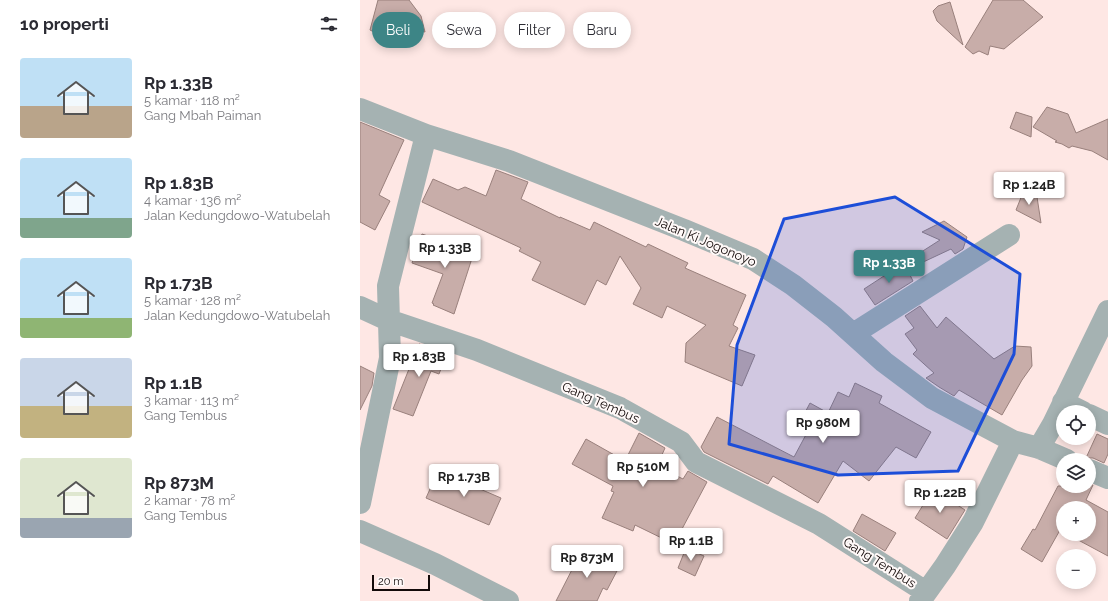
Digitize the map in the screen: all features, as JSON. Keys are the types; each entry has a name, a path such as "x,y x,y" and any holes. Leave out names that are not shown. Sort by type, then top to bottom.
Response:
{"street":[{"name":"Jalan Ki Jogonoyo","path":"360,109 426,135 517,164 753,259 793,285 834,318 884,362 932,398 1013,441 1039,448 1056,455"},
{"path":"360,503 390,358 388,286 426,135"},
{"path":"852,334 1009,235"},
{"name":"Gang Tembus","path":"360,307 388,320 477,350 620,408 681,442 696,462 819,524 923,596"},
{"path":"1039,448 1108,311"},
{"path":"1063,402 1069,405"},
{"path":"1096,418 1108,424"},
{"path":"923,596 945,566 973,522 1013,441"},
{"path":"1096,473 1108,478"},
{"path":"360,530 435,564 508,601"}],"highlighted area":[{"path":"895,197 1020,274 1014,354 958,471 838,475 729,444 737,345 784,219"}],"building":[{"path":"378,0 409,0 418,12 375,12"},
{"path":"993,0 1023,0 1043,17 1004,49 990,46 988,55 979,51 973,54 965,47"},
{"path":"950,2 963,45 937,21 933,11 938,6"},
{"path":"1047,107 1068,114 1076,133 1108,119 1108,160 1092,151 1072,146 1069,148 1055,142 1057,141 1033,127"},
{"path":"1016,112 1032,117 1031,137 1010,128"},
{"path":"360,122 404,140 379,195 390,201 375,230 360,222"},
{"path":"496,170 528,182 521,199 560,218 590,230 594,222 646,247 648,244 688,263 685,268 746,295 733,325 738,328 729,346 755,355 742,386 685,362 686,343 706,325 667,306 662,318 633,304 641,288 620,256 606,285 597,280 585,305 532,280 541,262 519,251 521,248 422,202 433,179 458,190 465,187 486,196"},
{"path":"1024,190 1037,197 1041,223 1016,210"},
{"path":"944,221 967,237 963,249 955,254 951,249 919,264 915,256 940,240 922,232"},
{"path":"422,234 474,252 454,314 433,305 434,304 432,303 443,274 412,263"},
{"path":"904,263 913,281 875,305 864,289"},
{"path":"920,306 937,328 946,317 994,359 1015,346 1031,347 1032,366 1022,380 1002,415 959,390 954,396 926,378 934,373 913,354 917,350 905,334 914,328 905,316"},
{"path":"419,344 447,353 439,374 431,371 413,416 393,409"},
{"path":"360,366 374,373 372,386 360,410"},
{"path":"855,383 882,396 879,403 931,432 916,458 896,447 869,481 843,461 818,503 773,476 768,484 704,452 701,447 717,417 794,457 809,429 799,424 810,403 828,413 838,392 849,397"},
{"path":"639,433 665,448 657,466 683,479 688,471 707,482 674,544 635,525 633,531 602,518 614,492 611,491 613,486 572,464 586,439 625,461"},
{"path":"1097,434 1108,439 1108,454 1104,463 1096,459 1096,453 1088,453 1092,445 1096,445"},
{"path":"438,471 501,498 489,525 426,498"},
{"path":"933,489 965,510 947,539 915,518"},
{"path":"1056,490 1056,493 1089,493 1086,500 1088,501 1056,501 1056,537 1042,562 1021,549 1033,529 1035,530"},
{"path":"1096,505 1108,512 1108,556 1080,541 1096,541"},
{"path":"862,514 896,533 885,551 853,531"},
{"path":"686,548 704,556 695,576 678,568"},
{"path":"582,550 618,569 607,590 603,588 597,601 556,601"}]}
